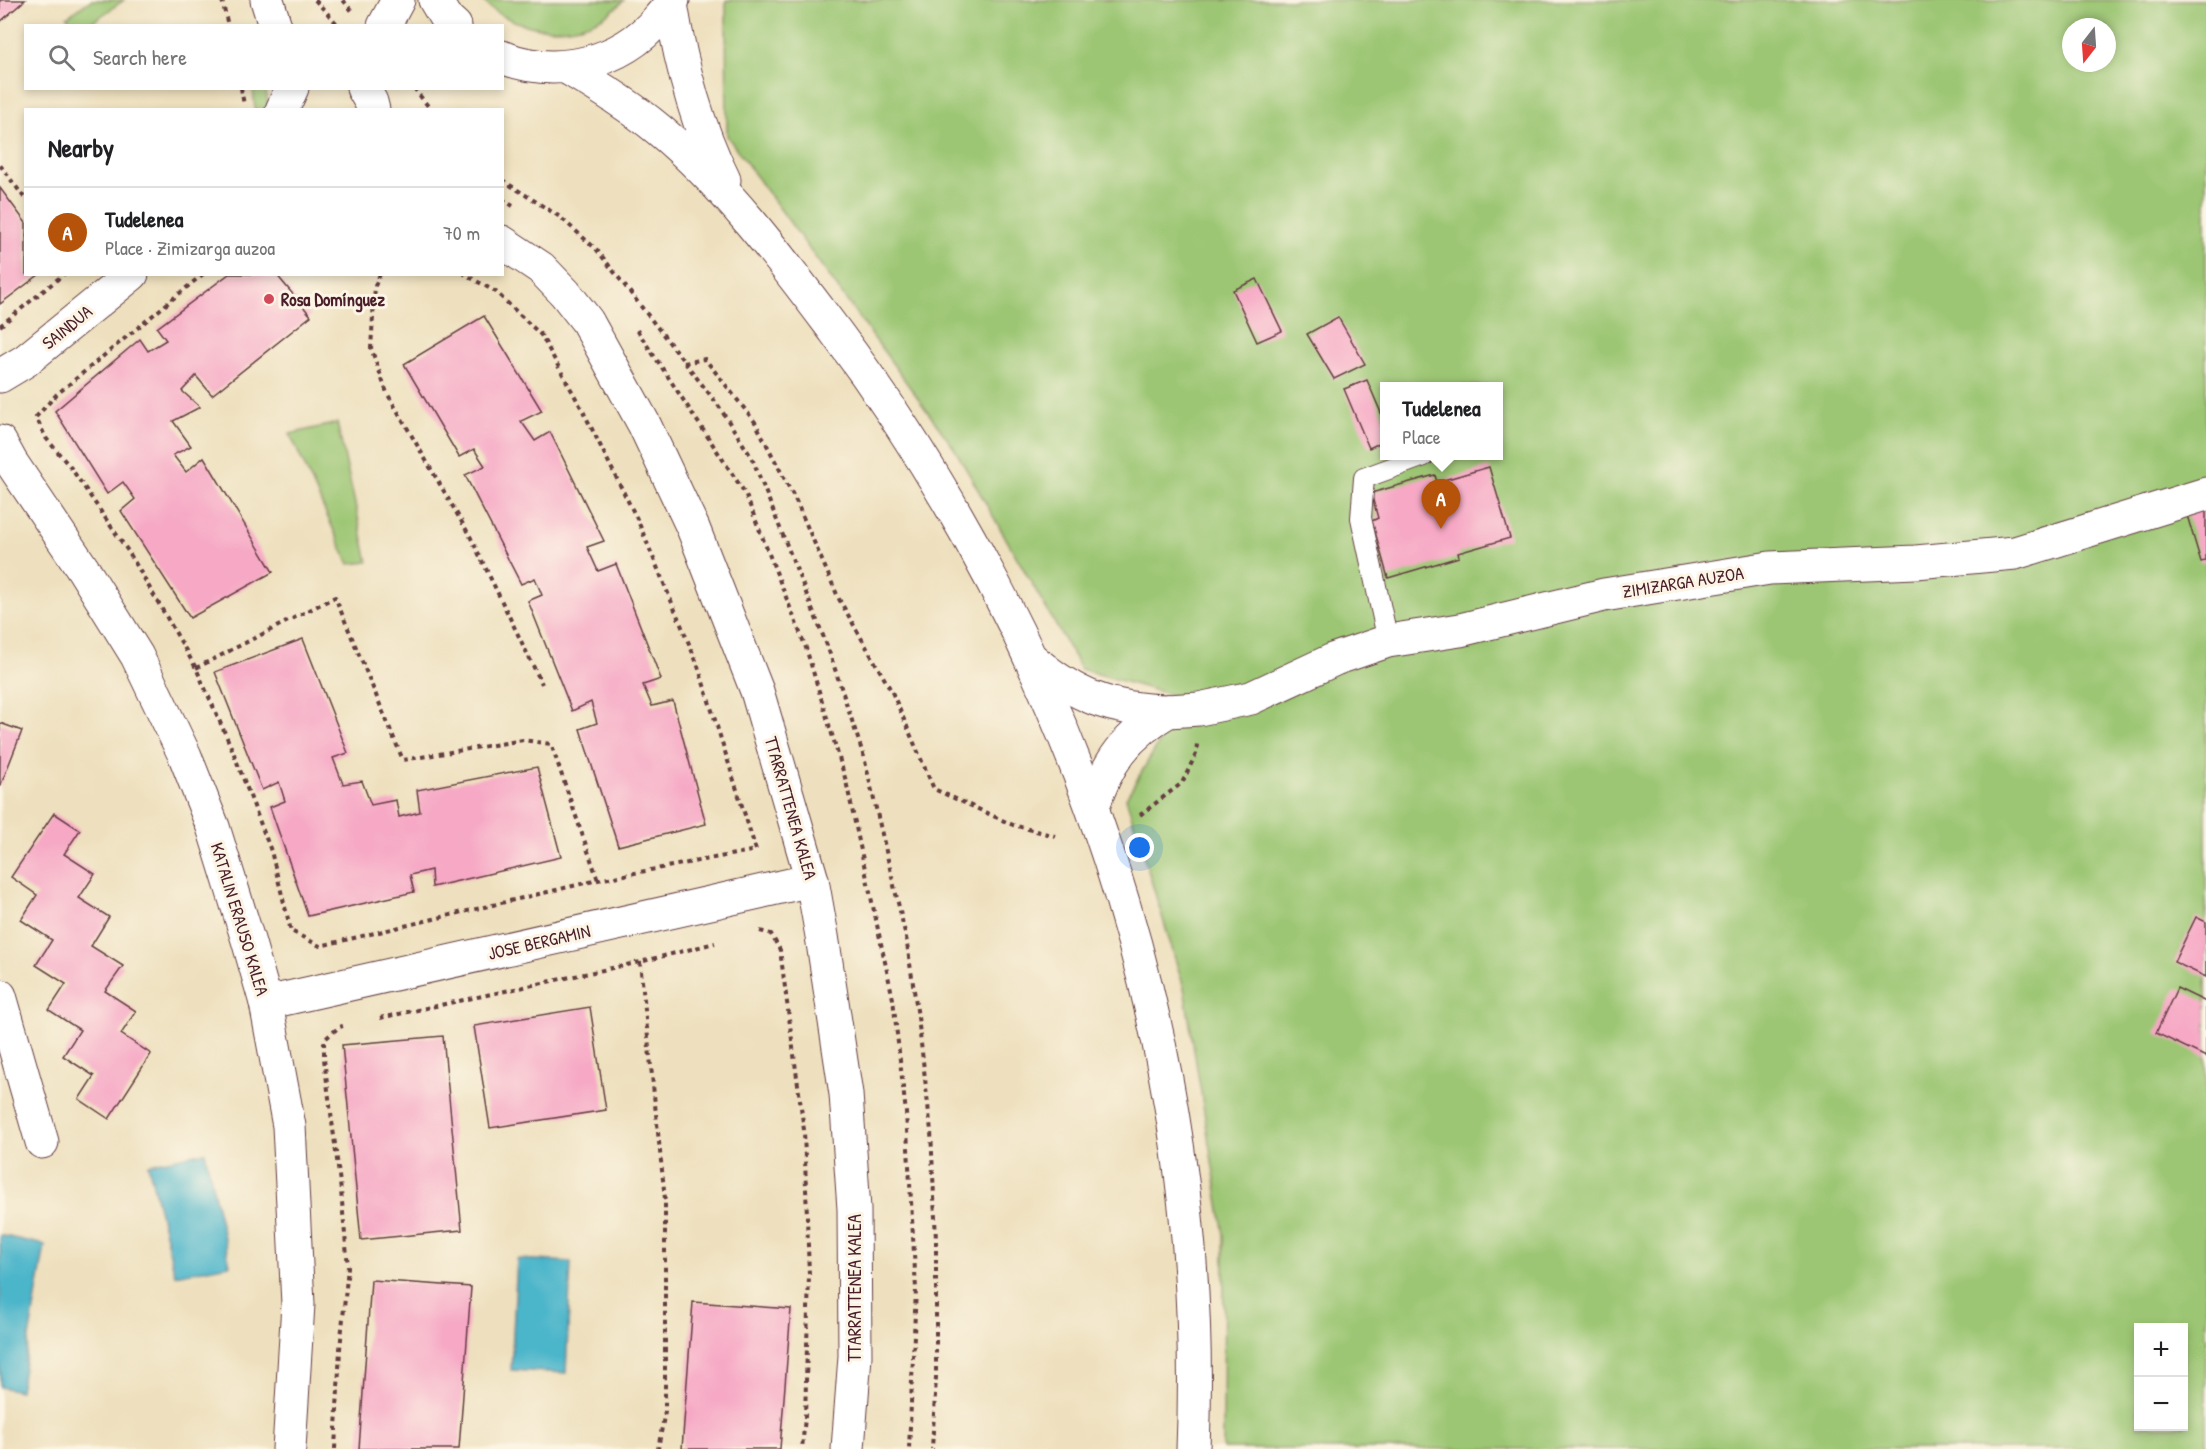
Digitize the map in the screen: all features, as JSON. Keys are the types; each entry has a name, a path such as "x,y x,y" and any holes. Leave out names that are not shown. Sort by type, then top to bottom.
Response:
{"street":[{"path":"385,24 398,0"},
{"path":"435,0 453,24"},
{"path":"504,58 516,63 541,67 566,67 597,61 626,48 650,28 672,2"},
{"path":"672,2 680,56 693,106 711,156 735,203"},
{"path":"566,67 612,95 656,127 735,203 852,354 907,433 957,515 1032,659 1093,807 1138,956 1160,1049 1176,1143 1187,1238 1193,1332 1193,1449"},
{"name":"TTARRATTENEA KALEA","path":"504,243 541,268 566,293 587,321 644,424 693,528 757,691 812,880 846,1094 854,1209 855,1356 848,1449"},
{"name":"SAINDUA","path":"0,376 25,360 130,276"},
{"name":"KATALIN ERAUSO KALEA","path":"0,442 137,656 185,756 213,827 248,940 266,1003 289,1126 298,1304 288,1449"},
{"name":"ZIMIZARGA AUZOA","path":"1184,710 1251,698 1335,659 1388,641 1460,630 1604,595 1770,568 1916,562 2015,553 2206,494"},
{"path":"1032,659 1064,684 1093,699 1117,707 1142,710 1184,710"},
{"path":"1093,807 1099,788 1119,751 1133,735 1150,722 1184,710"},
{"name":"JOSE BERGAMIN","path":"266,1003 812,880"},
{"path":"0,996 42,1142"}],"lane":[{"path":"1388,641 1361,518 1364,478 1413,460"}],"path":[{"path":"222,0 228,24"},
{"path":"315,0 337,24"},
{"path":"241,90 245,108"},
{"path":"416,90 429,108"},
{"path":"0,165 24,197"},
{"path":"0,326 62,276"},
{"path":"201,276 56,395 36,417 46,438 71,468 130,554 196,668 232,749 271,851 291,931 320,946 598,880 756,850 696,663 638,521 583,411 541,335 496,292 468,276"},
{"path":"379,276 375,286 371,348 387,393 471,538 542,684"},
{"path":"684,363 705,359 755,422 796,501 839,598 892,692 934,789 1013,825 1055,836"},
{"path":"196,668 335,597 404,759 523,740 551,744 598,880"},
{"path":"1140,815 1182,783 1196,754 1184,710"},
{"path":"749,934 760,931 771,934 780,950 804,1130 809,1275 802,1449"},
{"path":"374,1020 640,962 717,942"},
{"path":"640,962 666,1199 665,1411 658,1449"},
{"path":"335,1449 340,1349 348,1267 324,1059 324,1040 339,1027 351,1024"}],"green space":[{"path":"91,0 124,0 89,24 73,24 67,17"},
{"path":"482,0 624,0 609,13 592,22 553,29 534,27 514,21 497,12"},
{"path":"726,0 2206,0 2206,1449 1223,1449 1224,1235 1184,988 1126,798 1185,699 1081,669 954,448 727,136"},
{"path":"253,90 266,90 268,108 255,108"},
{"path":"337,423 368,562 349,564 290,434"}],"water":[{"path":"205,1152 230,1265 175,1275 148,1164"},
{"path":"0,1235 45,1245 20,1391 0,1387"},
{"path":"517,1259 571,1262 566,1373 511,1370"}],"building":[{"path":"0,0 25,0 0,22"},
{"path":"0,188 24,220 24,276 37,276 0,304"},
{"path":"226,276 278,276 311,316 212,395 196,376 182,391 200,407 173,421 191,446 173,455 186,472 204,457 273,572 190,618 121,511 135,499 123,482 107,494 55,411 140,339 148,351 166,340 157,328"},
{"path":"1257,279 1282,331 1257,342 1233,290"},
{"path":"484,316 542,411 521,421 535,441 550,432 604,541 587,547 598,571 616,564 661,679 643,685 652,706 673,701 706,824 618,846 580,729 597,723 591,702 572,711 528,601 542,595 535,578 521,584 465,475 485,466 474,449 459,457 404,364"},
{"path":"1338,317 1365,364 1334,379 1307,334"},
{"path":"1367,380 1380,411 1380,443 1369,448 1344,389"},
{"path":"1489,467 1510,538 1458,553 1459,557 1388,578 1372,521 1378,518 1371,493 1435,475 1437,482"},
{"path":"2206,506 2206,561 2201,562 2186,512"},
{"path":"303,639 348,753 333,758 343,784 362,781 371,805 396,800 399,817 420,812 417,790 537,767 561,857 432,887 431,870 410,875 414,892 308,916 270,807 285,801 279,782 262,790 215,672"},
{"path":"0,723 22,731 0,787"},
{"path":"54,813 80,830 64,854 95,874 79,898 109,917 91,946 123,966 105,991 136,1011 121,1034 151,1054 109,1119 79,1099 94,1076 63,1056 80,1030 49,1010 66,984 36,965 52,940 21,920 37,895 11,877"},
{"path":"2196,917 2206,922 2206,977 2174,962"},
{"path":"2177,988 2206,1002 2206,1057 2156,1033"},
{"path":"590,1007 606,1110 490,1128 474,1026"},
{"path":"443,1036 462,1230 361,1240 342,1045"},
{"path":"371,1280 471,1287 459,1449 359,1449"},
{"path":"693,1302 791,1309 780,1449 682,1449"}],"place":[{"name":"Rosa Domínguez","path":"269,299"},
{"name":"Tudelenea","path":"1441,529"}]}
